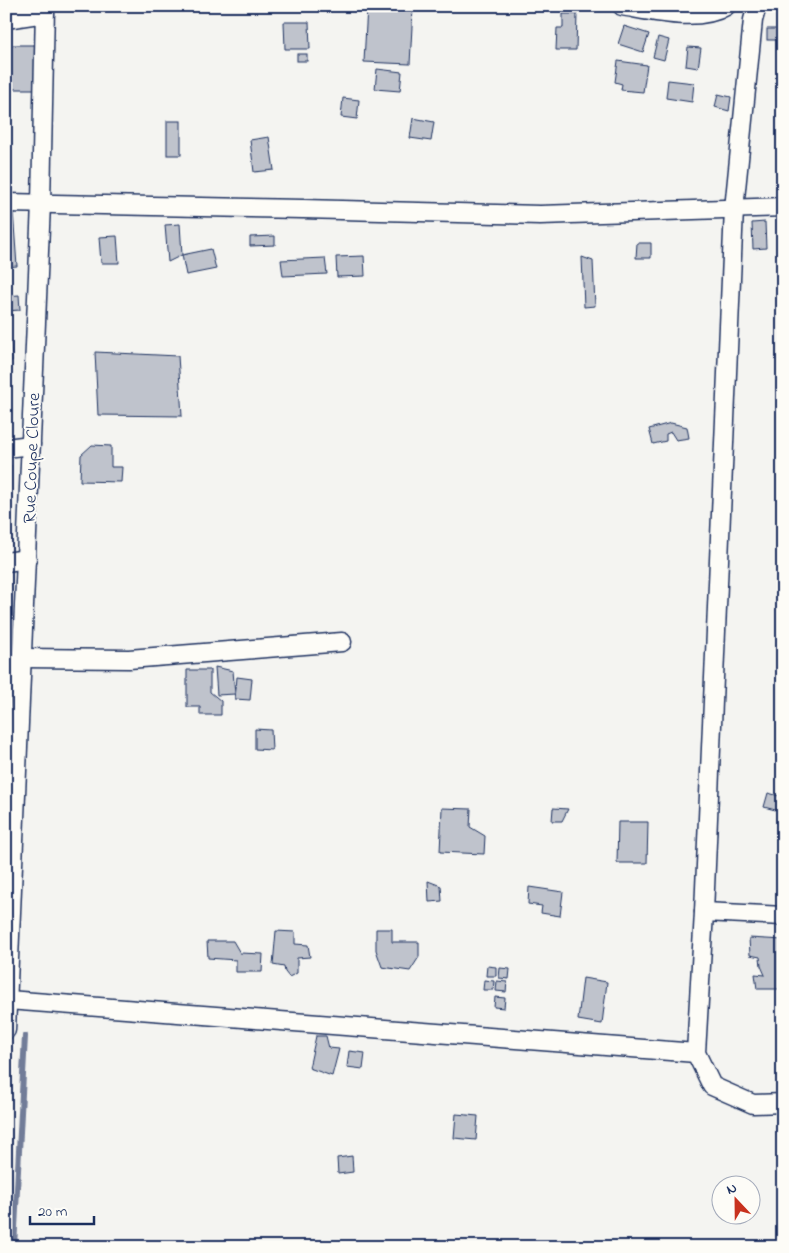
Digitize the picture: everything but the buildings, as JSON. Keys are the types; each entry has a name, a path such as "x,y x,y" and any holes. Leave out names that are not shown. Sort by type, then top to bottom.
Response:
{"street":[{"path":"622,6 663,13 690,15 717,12 726,6"},
{"path":"757,6 753,20 734,209 704,912 696,1053 712,1086 753,1104 783,1103"},
{"path":"6,19 45,9"},
{"name":"Rue Coupe Cloure","path":"6,1030 41,204 45,9"},
{"path":"6,204 540,215 783,207"},
{"path":"6,448 31,445"},
{"path":"6,562 27,559"},
{"path":"22,658 128,659 342,642"},
{"path":"704,912 783,916"},
{"path":"8,1000 696,1053"}],"waterway":[{"path":"14,1247 25,1036"}]}
